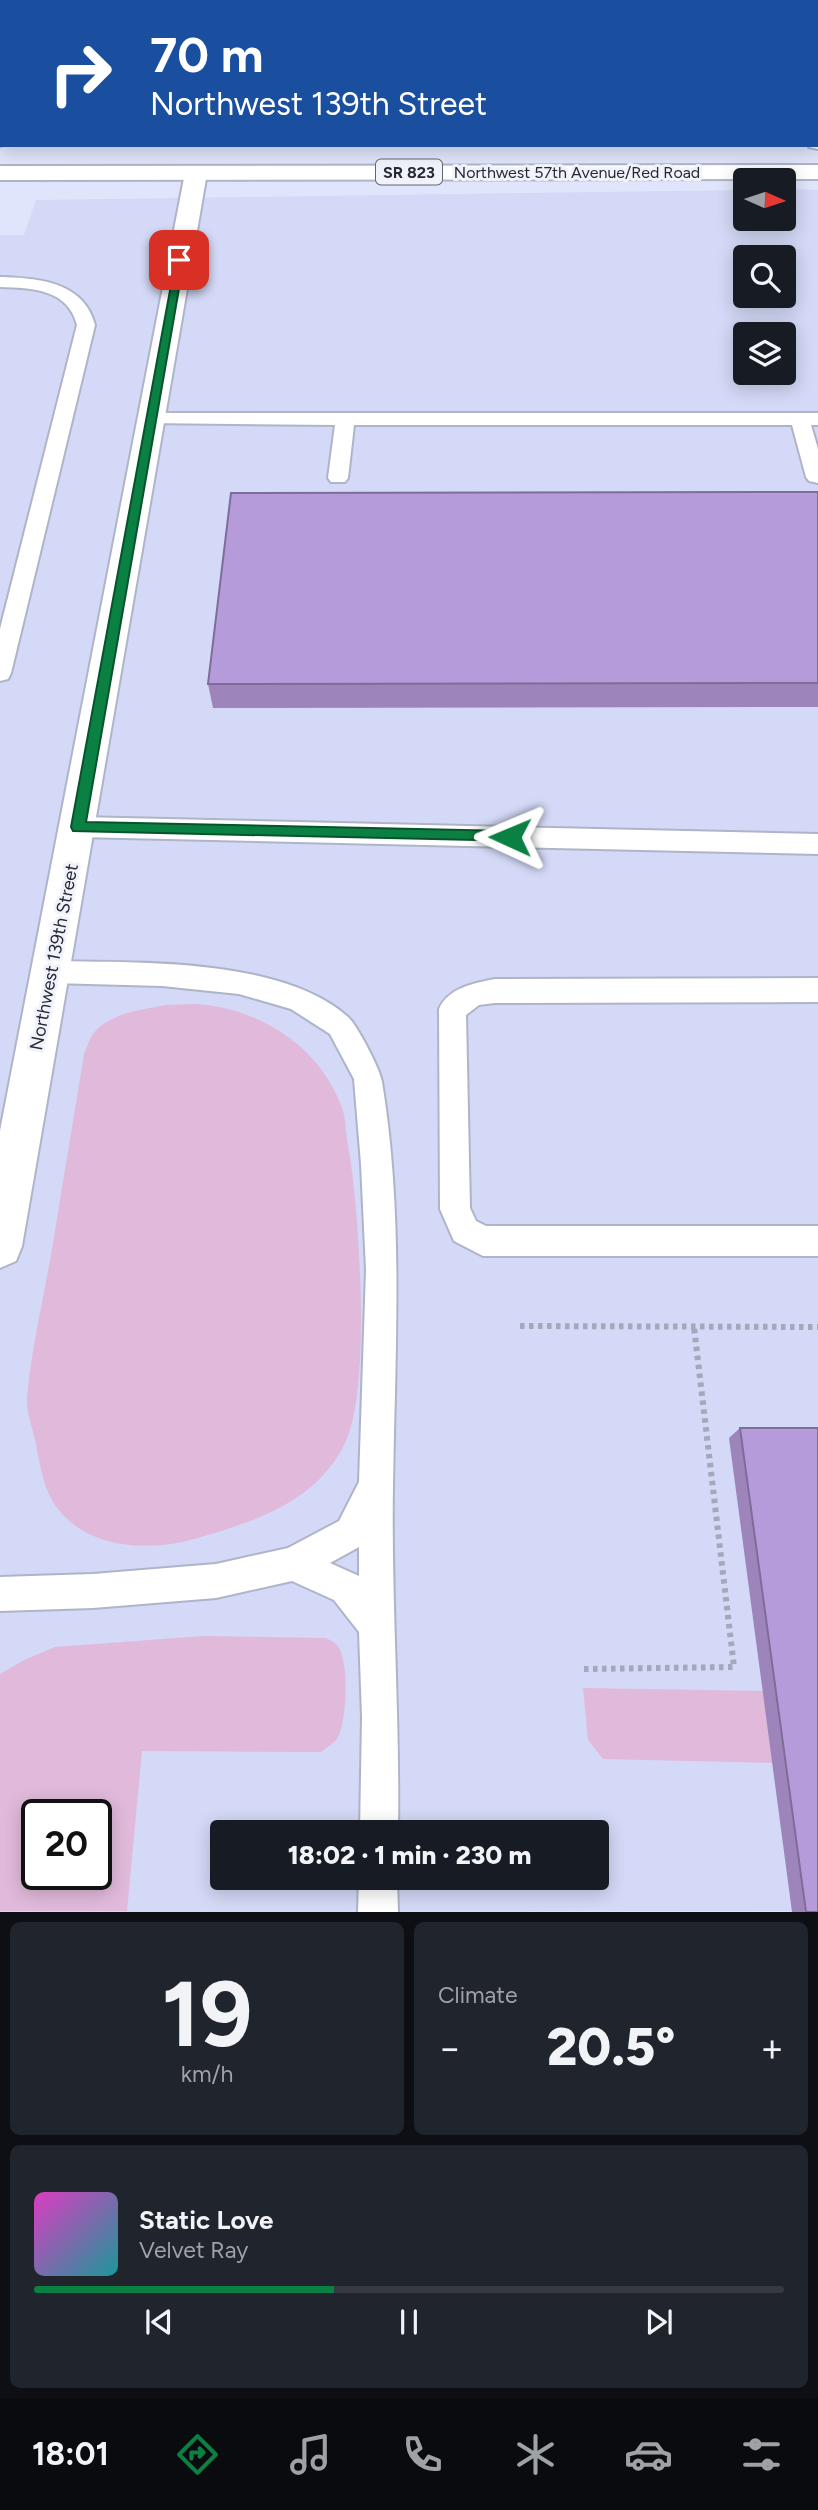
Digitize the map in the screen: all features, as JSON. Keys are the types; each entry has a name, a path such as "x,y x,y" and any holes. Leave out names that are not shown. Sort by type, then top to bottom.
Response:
{"street":[{"name":"Northwest 57th Avenue/Red Road","path":"0,173 818,172"},
{"name":"Northwest 139th Street","path":"0,1246 196,173"}],"lane":[{"path":"0,282 38,284 61,292 80,306 86,325 0,673"},
{"path":"151,419 809,419 816,477"},
{"path":"338,478 345,419"},
{"path":"78,827 818,844"},
{"path":"51,972 162,975 239,983 298,999 340,1026 368,1078 376,1164 381,1296 376,1485 379,1820"},
{"path":"818,990 495,991 473,995 452,1009 455,1209 465,1231 483,1241 818,1241"},
{"path":"0,1594 93,1591 216,1581 293,1564 351,1533 376,1485"},
{"path":"293,1564 346,1588 376,1626"},
{"path":"378,1890 378,1912"}],"path":[{"path":"520,1326 818,1327"},
{"path":"584,1669 734,1667 694,1327"}],"shaded area":[{"path":"796,189 818,190 818,1911 0,1912 0,235 24,235 36,200 733,190 733,231 796,231"},
{"path":"201,1004 228,1009 269,1025 305,1051 332,1085 343,1113 354,1190 361,1292 361,1336 358,1384 351,1427 333,1463 319,1479 284,1505 243,1524 182,1542 143,1546 104,1540 87,1533 57,1508 43,1478 27,1398 84,1054 90,1038 108,1021 165,1005"},
{"path":"203,1636 326,1638 336,1644 343,1662 346,1689 341,1729 337,1739 321,1752 142,1751 127,1911 0,1911 0,1674 55,1647"},
{"path":"583,1688 763,1691 773,1763 603,1759 588,1740"}],"building":[{"path":"818,492 818,683 208,684 231,493"},
{"path":"740,1428 818,1428 818,1912 806,1912"}],"route":[{"path":"179,260 78,827 510,837"}]}
